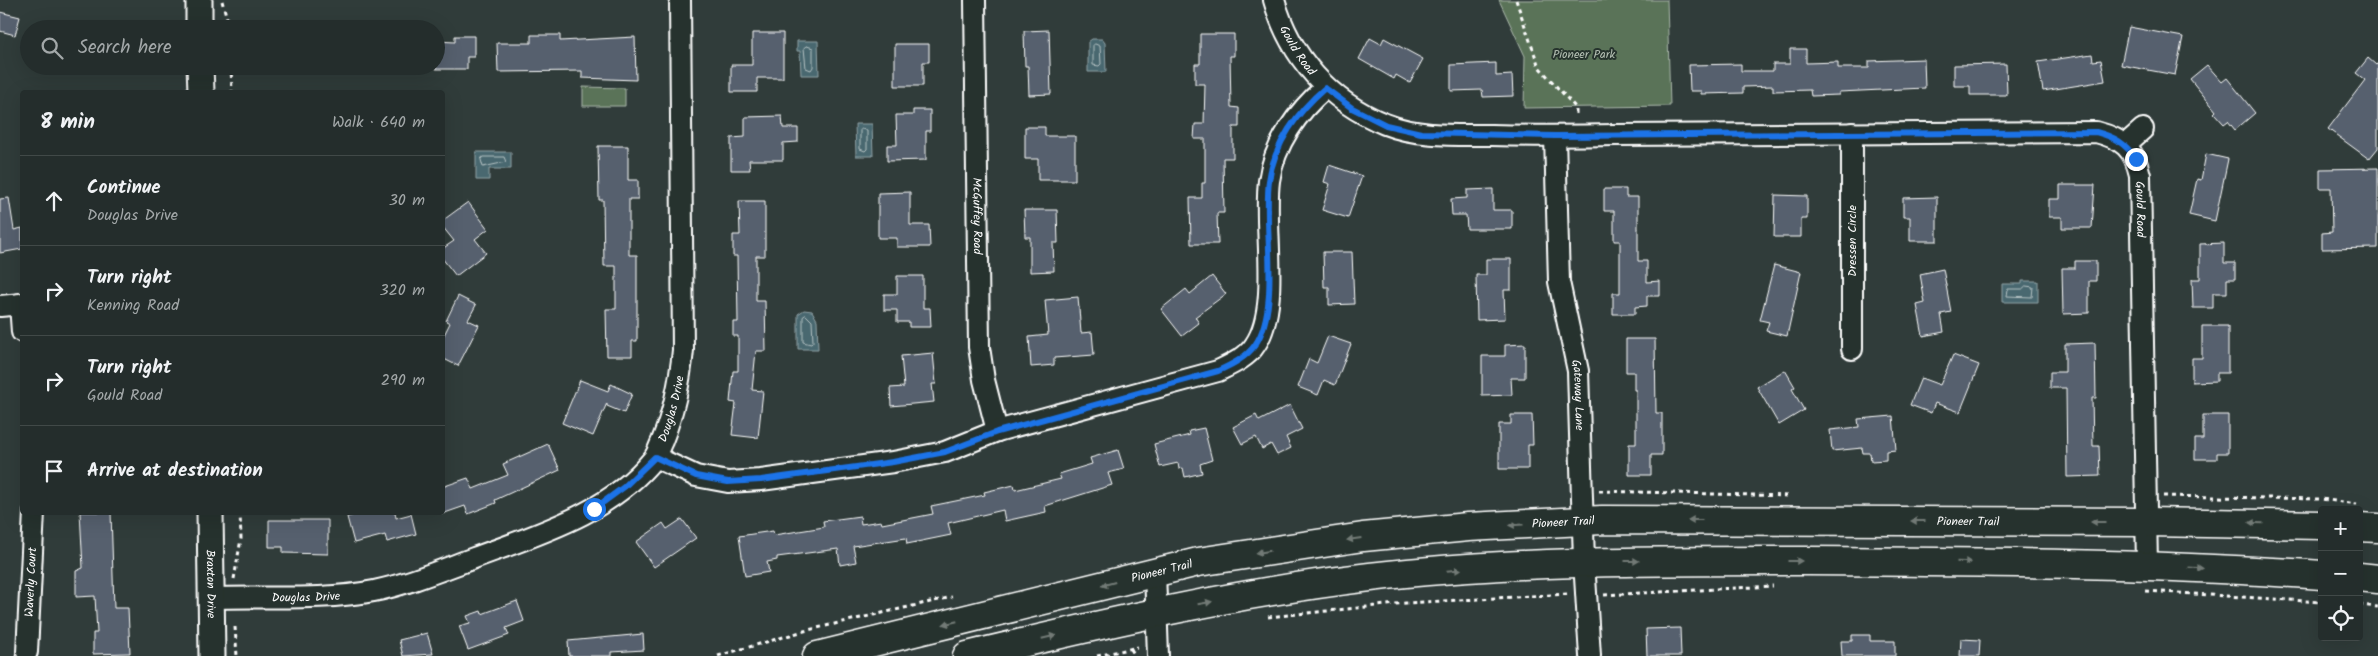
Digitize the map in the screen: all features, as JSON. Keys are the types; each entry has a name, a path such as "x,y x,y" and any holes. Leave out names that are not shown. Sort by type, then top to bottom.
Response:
{"main road":[{"name":"Pioneer Trail","path":"817,656 1198,562 1363,537 1468,527 1582,521 2147,522 2318,525"},
{"path":"2363,527 2378,528"},
{"path":"967,656 1157,612 1292,588 1370,577 1505,565 1584,561 1925,561 2145,578 2318,575"},
{"path":"2363,577 2378,579"}],"street":[{"path":"199,0 200,20"},
{"name":"Douglas Drive","path":"211,598 333,595 373,591 409,582 560,526 594,509 624,487 655,457 669,425 679,388 683,350 680,0"},
{"name":"McGuffey Road","path":"975,0 979,347 984,380 997,432"},
{"name":"Gould Road","path":"1274,0 1293,45 1308,69 1325,88 1352,108 1386,125 1421,133 1555,136 2096,132 2112,136 2126,144 2136,159 2140,175 2147,522 2145,578"},
{"path":"200,75 201,90"},
{"path":"655,457 696,476 728,482 761,480 893,462 945,452 997,432 1218,371 1237,362 1254,347 1264,328 1268,306 1270,179 1278,152 1290,126 1308,103 1325,88"},
{"path":"2126,144 2143,129"},
{"name":"Dressen Circle","path":"1852,133 1852,349"},
{"name":"Gateway Lane","path":"1555,136 1558,282 1578,371 1582,521 1590,656"},
{"path":"14,305 20,325"},
{"name":"Waverly Court","path":"28,652 34,515"},
{"name":"Braxton Drive","path":"210,515 212,656"},
{"path":"1155,572 1158,648"}],"path":[{"path":"222,0 228,20"},
{"path":"231,75 232,90"},
{"path":"2145,578 2318,601"},
{"path":"1258,619 1315,611 1406,603 1586,593 1607,596 1775,586"},
{"path":"2363,605 2378,607"},
{"path":"1097,656 1131,649 1158,648"},
{"path":"1131,649 1135,656"}],"green space":[{"name":"Pioneer Park","path":"1499,0 1667,0 1670,106 1524,108 1525,56"},
{"path":"583,87 625,88 625,106 583,106"}],"water":[{"path":"1092,39 1102,39 1105,43 1106,72 1088,72 1088,42"},
{"path":"797,41 818,41 819,75 801,75 800,51 797,51"},
{"path":"855,124 872,124 873,156 856,156"},
{"path":"476,152 511,152 511,169 489,169 489,180 476,180"},
{"path":"2022,281 2038,281 2038,302 2002,302 2002,284 2022,284"},
{"path":"804,310 812,311 817,320 818,349 798,349 798,314"}],"building":[{"path":"0,12 20,17 15,35 0,31"},
{"path":"2129,27 2183,37 2175,75 2121,65"},
{"path":"1049,30 1051,94 1029,95 1028,66 1025,66 1024,31"},
{"path":"752,33 783,33 783,78 757,78 757,92 731,92 731,65 752,65"},
{"path":"1200,34 1234,34 1234,56 1230,56 1231,107 1239,108 1239,127 1233,127 1233,158 1223,158 1224,213 1217,213 1218,244 1191,244 1190,198 1202,198 1202,183 1205,183 1205,139 1194,139 1195,124 1204,124 1205,84 1195,84 1195,64 1200,64"},
{"path":"531,35 560,35 560,41 635,37 636,80 582,78 582,71 498,72 497,43 531,43"},
{"path":"455,36 474,36 474,57 467,57 467,69 445,69 445,41 455,42"},
{"path":"1370,38 1381,44 1384,38 1423,59 1410,83 1396,75 1394,79 1359,59"},
{"path":"895,44 929,44 929,62 923,62 923,86 895,86"},
{"path":"1790,49 1806,49 1806,63 1838,62 1838,68 1869,68 1869,61 1924,59 1925,88 1839,92 1839,95 1811,96 1810,90 1773,91 1773,86 1743,87 1743,93 1701,94 1701,91 1690,91 1689,65 1741,64 1741,71 1773,71 1773,64 1790,64"},
{"path":"2092,54 2093,61 2101,60 2105,81 2043,91 2038,62"},
{"path":"2368,58 2376,65 2378,63 2378,148 2369,159 2328,129 2365,80 2356,73"},
{"path":"1496,63 1496,76 1512,75 1513,96 1483,97 1482,90 1451,91 1451,65"},
{"path":"2006,64 2007,95 1970,95 1970,86 1954,86 1954,65"},
{"path":"2207,65 2222,82 2227,78 2255,113 2235,130 2228,121 2224,124 2214,113 2216,111 2190,79"},
{"path":"913,110 930,110 930,131 926,131 926,160 887,161 887,145 897,145 896,115 913,115"},
{"path":"782,116 783,128 798,128 798,142 783,143 783,160 749,160 750,170 731,170 731,138 745,137 745,117"},
{"path":"1025,127 1045,127 1045,136 1075,136 1075,180 1038,180 1038,159 1025,159"},
{"path":"598,146 628,146 628,180 638,180 638,199 629,199 629,255 637,255 637,341 632,341 632,356 607,356 606,309 616,309 616,266 604,266 603,200 599,200"},
{"path":"2206,154 2228,159 2215,221 2189,215 2197,179 2201,180"},
{"path":"1329,165 1362,176 1348,218 1322,210 1330,184 1324,182"},
{"path":"2378,168 2378,248 2322,249 2322,233 2332,232 2331,188 2320,188 2320,169"},
{"path":"2060,185 2095,185 2092,228 2062,228 2062,217 2049,217 2049,199 2060,199"},
{"path":"1493,189 1493,210 1512,210 1512,229 1467,229 1466,215 1452,215 1451,199 1467,198 1467,190"},
{"path":"1604,189 1626,189 1626,197 1638,197 1638,261 1647,261 1647,282 1660,281 1660,296 1647,296 1647,306 1635,307 1635,314 1613,314 1613,293 1620,293 1620,241 1614,241 1614,211 1604,211"},
{"path":"910,192 910,225 929,225 930,247 897,247 897,238 878,238 878,193"},
{"path":"1775,195 1807,196 1807,219 1801,219 1801,237 1774,237"},
{"path":"1937,197 1937,241 1910,241 1910,217 1903,217 1903,198"},
{"path":"9,198 14,230 20,228 20,249 0,253 0,199"},
{"path":"739,201 765,201 765,256 756,256 756,301 765,301 766,351 756,351 752,390 763,391 758,438 732,435 736,403 730,402 733,371 738,371 738,336 733,336 733,322 738,322 737,256 733,256 733,235 740,235"},
{"path":"468,202 488,229 475,239 486,253 456,276 445,262 445,247 454,241 445,230 445,219"},
{"path":"1024,210 1057,210 1058,243 1053,243 1054,271 1030,272 1030,237 1025,237"},
{"path":"2224,243 2224,263 2235,263 2235,279 2227,279 2227,293 2213,293 2213,308 2193,308 2192,279 2200,279 2200,244"},
{"path":"1323,252 1352,252 1354,304 1329,305 1329,287 1324,287"},
{"path":"1486,259 1511,259 1511,290 1504,290 1505,319 1477,320 1476,275 1486,275"},
{"path":"2075,261 2096,261 2096,281 2089,281 2089,313 2063,314 2062,268 2075,268"},
{"path":"1774,265 1801,272 1787,336 1766,331 1769,322 1760,320"},
{"path":"1943,269 1951,312 1941,314 1944,332 1923,336 1917,305 1925,303 1920,274"},
{"path":"897,276 923,276 923,308 930,308 931,327 909,327 909,322 897,322 897,310 884,310 884,294 897,294"},
{"path":"1212,276 1226,294 1195,317 1199,323 1182,336 1161,309 1186,289 1190,294"},
{"path":"458,296 476,305 468,320 479,325 458,366 445,360 445,333 450,323 446,321"},
{"path":"1078,297 1081,333 1092,332 1094,355 1054,358 1054,365 1031,367 1029,337 1048,335 1045,300"},
{"path":"2202,326 2228,326 2228,373 2217,373 2217,381 2192,382 2192,358 2202,358"},
{"path":"1328,336 1351,344 1335,385 1324,380 1318,395 1298,387 1309,359 1317,363"},
{"path":"1626,339 1655,339 1656,413 1662,413 1662,455 1651,455 1651,475 1629,475 1629,444 1636,444 1636,390 1634,390 1634,372 1626,372"},
{"path":"2095,343 2096,398 2092,398 2093,446 2099,446 2100,476 2067,477 2066,388 2050,388 2050,372 2065,372 2065,344"},
{"path":"1525,344 1525,378 1511,378 1512,395 1482,396 1482,356 1505,356 1505,345"},
{"path":"933,353 936,384 932,384 934,402 891,406 890,388 904,387 901,356"},
{"path":"1953,355 1979,365 1960,412 1935,403 1931,413 1910,405 1921,378 1940,385"},
{"path":"1785,370 1795,387 1792,389 1804,410 1779,425 1757,387"},
{"path":"580,380 608,391 611,384 632,394 624,413 607,406 607,403 593,436 562,423"},
{"path":"1290,405 1302,429 1286,437 1291,448 1277,455 1271,444 1262,449 1256,437 1242,444 1233,427 1256,415 1259,421"},
{"path":"1511,415 1532,415 1533,445 1528,445 1528,469 1499,469 1499,424 1511,424"},
{"path":"2203,415 2228,415 2228,453 2217,453 2217,459 2195,459 2195,439 2203,439"},
{"path":"1893,416 1896,450 1886,451 1886,460 1871,461 1870,453 1863,453 1862,448 1832,451 1830,430 1859,427 1858,419"},
{"path":"1204,428 1212,460 1200,464 1202,473 1185,477 1183,468 1179,469 1178,463 1160,467 1154,444 1190,435 1189,431"},
{"path":"548,444 560,470 495,500 496,503 468,514 465,506 445,513 445,486 468,478 473,489 508,475 503,464"},
{"path":"1118,450 1124,469 1108,473 1112,485 1045,506 1046,512 1005,521 1003,510 948,523 951,535 907,544 906,538 853,546 856,562 840,565 838,549 777,557 777,560 767,562 769,572 745,576 739,536 773,531 774,535 824,527 823,521 860,516 861,524 881,521 882,524 933,514 931,506 985,495 984,492 1014,485 1015,490 1061,479 1059,474 1092,464 1090,458"},
{"path":"80,515 111,515 114,608 128,608 130,653 93,654 93,633 97,633 95,596 76,597 76,571 83,568"},
{"path":"355,515 396,515 396,518 411,515 416,534 387,542 385,535 354,543 347,517"},
{"path":"682,519 696,538 654,567 636,542 663,523 667,529"},
{"path":"269,520 328,520 328,554 283,553 283,547 269,547"},
{"path":"517,601 524,621 506,628 509,635 468,650 459,626 470,623 467,616 481,611 482,614"},
{"path":"1680,628 1681,656 1647,656 1646,629"},
{"path":"427,633 433,654 403,656 399,640"},
{"path":"643,634 644,650 611,652 611,656 569,656 568,641"},
{"path":"1852,635 1870,635 1870,641 1895,641 1895,656 1842,656 1841,641 1852,641"},
{"path":"1961,639 1980,640 1979,656 1960,656"}],"route":[{"path":"594,509 624,487 655,457 696,476 728,482 761,480 893,462 945,452 997,432 1218,371 1237,362 1254,347 1264,328 1268,306 1268,208 1270,179 1278,152 1290,126 1308,103 1325,88 1352,108 1386,125 1421,133 1555,136 2096,132 2112,136 2126,144 2136,159"}]}
